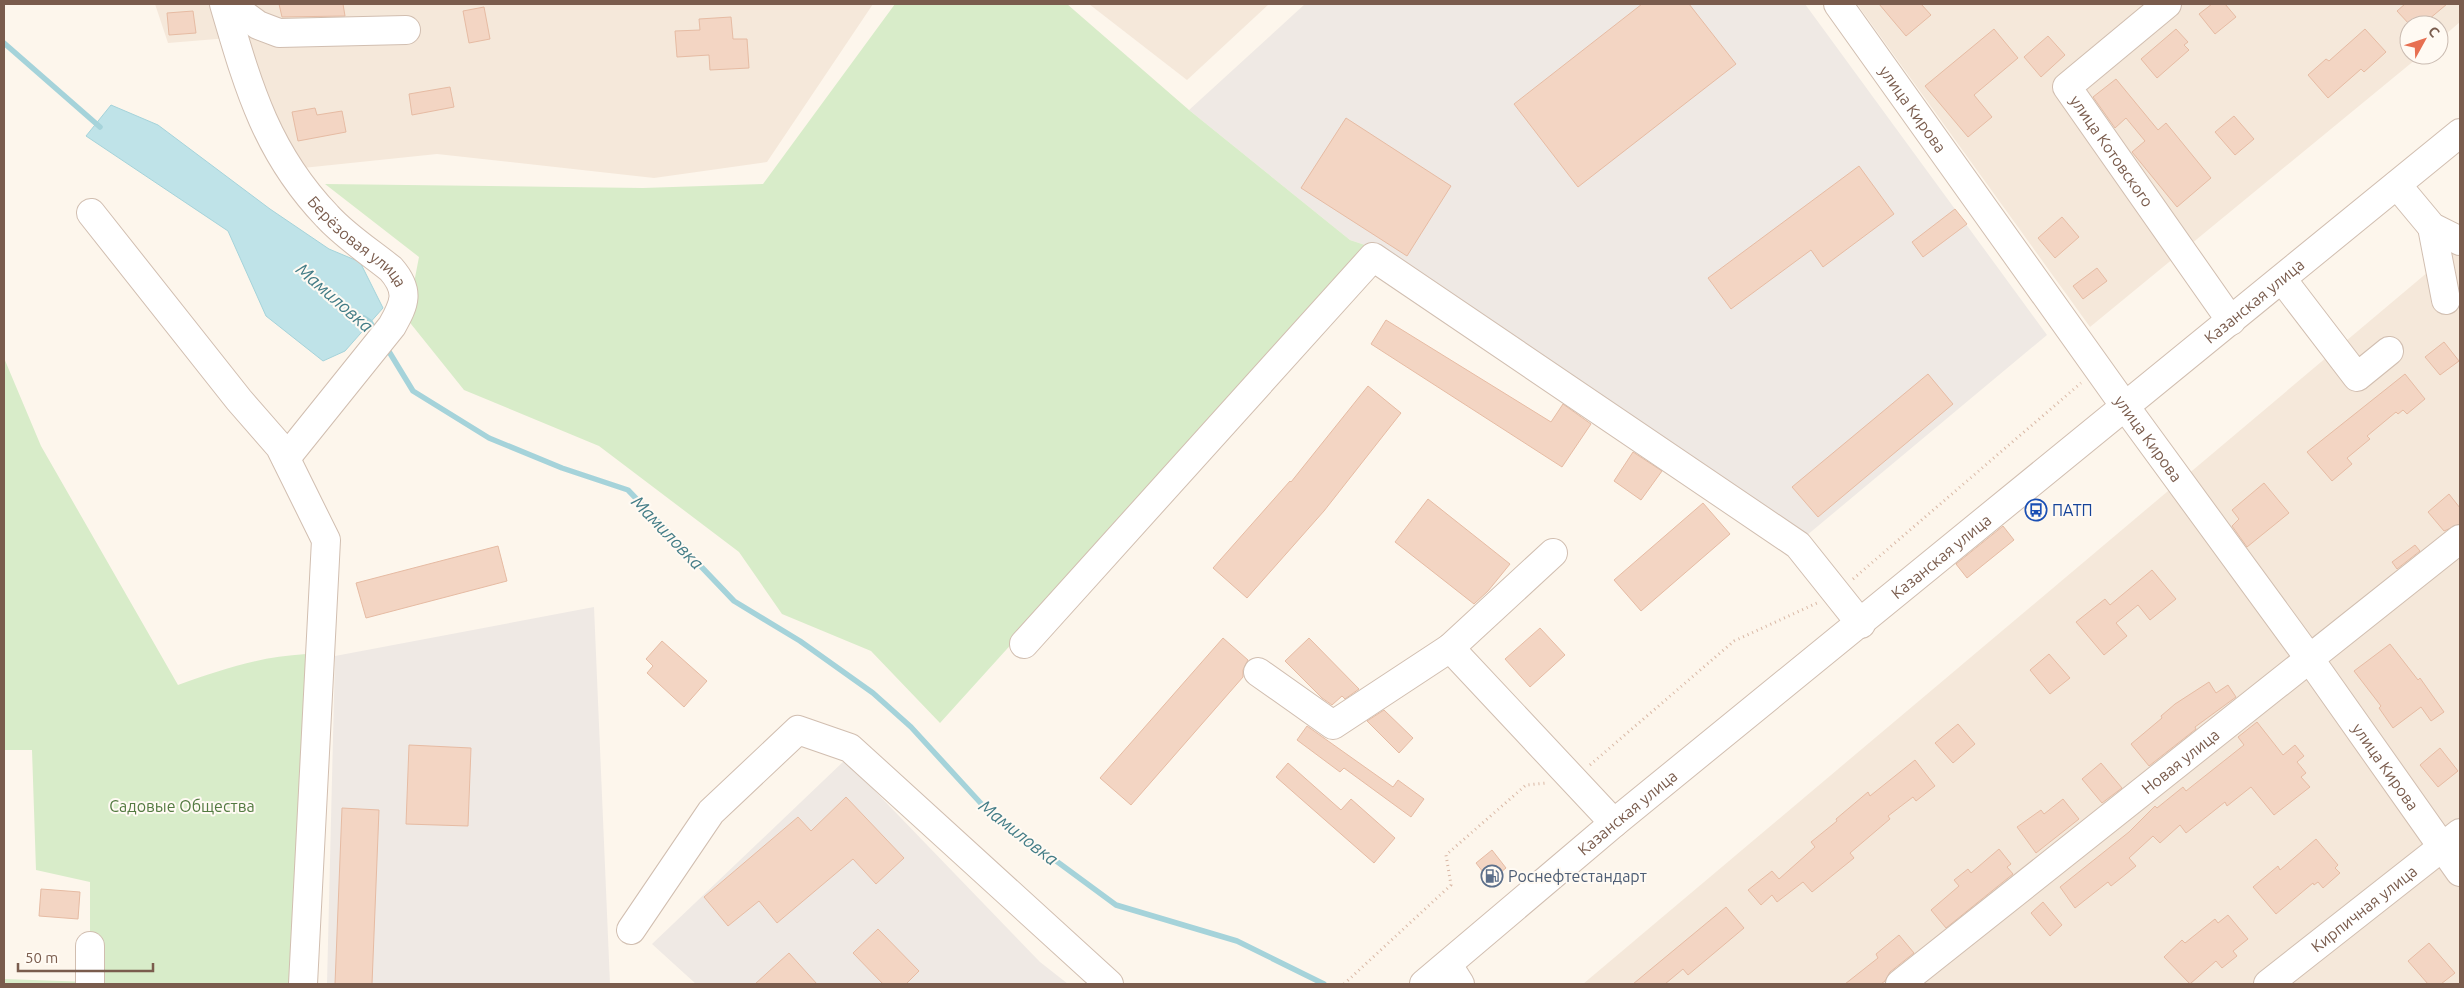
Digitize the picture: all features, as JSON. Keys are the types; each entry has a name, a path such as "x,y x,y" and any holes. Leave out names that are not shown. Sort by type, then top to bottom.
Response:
{"street":[{"name":"Берёзовая улица","path":"224,4 248,85 266,131 292,175 328,217 391,269 400,279 404,291 402,307 392,326 286,458"},
{"path":"229,4 258,25 279,33 406,30"},
{"name":"улица Кирова","path":"1838,4 2124,405 2309,658 2451,840 2460,872"},
{"name":"улица Котовского","path":"2167,4 2067,87 2231,321"},
{"name":"Казанская улица","path":"1424,984 1454,974 1614,823 1861,624 2124,405 2231,321 2460,132"},
{"path":"2397,185 2432,227 2460,241"},
{"path":"91,213 239,400 280,447 326,540 303,984"},
{"path":"2432,227 2446,300"},
{"path":"1024,644 1373,258 1798,545 1861,624"},
{"path":"2282,279 2357,377 2389,351"},
{"name":"Новая улица","path":"1900,984 2460,539"},
{"path":"1258,672 1333,725 1450,648 1553,553"},
{"path":"1450,648 1614,823"},
{"path":"631,930 711,812 798,730 850,748 1109,984"},
{"name":"Кирпичная улица","path":"2268,984 2451,840"},
{"path":"90,946 90,984"}],"path":[{"path":"1344,984 1451,885 1446,855 1526,785 1573,780 1734,641 1836,594 2098,368"}],"shaded area":[{"path":"155,4 873,4 767,162 654,178 437,154 293,169 241,37 168,43"},
{"path":"1089,4 1269,4 1187,80"},
{"path":"1305,4 1805,4 2047,335 1800,541 1371,247 1350,240 1189,110"},
{"path":"1857,4 2460,4 2460,22 2449,31 2449,15 2399,15 2399,65 2409,65 2090,327"},
{"path":"2460,245 2460,984 1583,984"},
{"path":"594,607 610,984 327,984 335,656"},
{"path":"845,760 1040,962 1068,984 696,984 652,944"}],"green space":[{"path":"895,4 1067,4 1189,110 1350,240 1371,247 940,723 871,651 782,614 739,552 599,446 464,390 407,319 419,257 325,184 643,188 763,184"},
{"name":"Садовые Общества","path":"4,358 41,446 178,685 241,665 272,658 306,654 297,984 4,984 4,979 90,982 90,882 36,870 32,750 4,750"}],"water":[{"path":"111,105 158,125 270,209 329,249 360,262 383,308 345,351 323,361 266,316 228,231 86,136"}],"building":[{"path":"279,4 343,4 345,16 282,17"},
{"path":"1642,4 1689,4 1736,64 1578,187 1514,104"},
{"path":"1879,4 1921,4 1931,15 1906,36"},
{"path":"2212,4 2225,4 2236,17 2215,34 2199,14"},
{"path":"2405,4 2447,4 2434,15 2401,15 2397,11"},
{"path":"484,7 490,39 469,43 463,11"},
{"path":"193,11 196,33 169,35 167,13"},
{"path":"731,17 733,39 747,39 749,68 710,70 709,55 677,57 675,31 700,30 699,19"},
{"path":"1994,29 2018,58 1974,95 1992,117 1968,137 1925,86"},
{"path":"2176,29 2188,42 2184,45 2189,50 2157,78 2141,59"},
{"path":"2365,29 2386,52 2364,72 2361,69 2328,98 2308,75 2326,59 2329,61"},
{"path":"2048,36 2065,55 2041,77 2024,57"},
{"path":"2116,79 2158,130 2166,123 2211,178 2177,207 2132,152 2145,141 2126,118 2115,128 2093,97"},
{"path":"450,87 454,107 412,115 409,94"},
{"path":"315,108 317,115 342,111 346,132 298,141 292,112"},
{"path":"2234,116 2254,139 2235,155 2215,132"},
{"path":"1346,118 1451,186 1407,256 1301,188"},
{"path":"1859,166 1894,214 1823,267 1811,250 1731,309 1708,278"},
{"path":"1955,209 1967,224 1923,257 1912,242"},
{"path":"2062,217 2079,237 2055,258 2038,238"},
{"path":"2097,268 2107,281 2083,299 2073,286"},
{"path":"1386,320 1551,422 1563,404 1591,424 1562,467 1371,344"},
{"path":"2444,342 2459,361 2440,375 2425,357"},
{"path":"1928,374 1953,404 1818,517 1792,487"},
{"path":"2405,374 2425,399 2407,414 2403,410 2398,414 2396,412 2367,436 2370,439 2347,458 2352,464 2332,481 2307,452"},
{"path":"1368,386 1401,413 1324,511 1247,598 1213,568 1291,482"},
{"path":"1633,452 1662,471 1641,500 1614,481"},
{"path":"2264,483 2289,513 2247,547 2232,526 2239,519 2232,510"},
{"path":"2449,494 2460,508 2460,524 2444,531 2428,512"},
{"path":"1428,499 1510,564 1488,591 1474,604 1395,542"},
{"path":"1703,503 1730,534 1641,611 1614,580"},
{"path":"2003,526 2014,540 1967,578 1956,564"},
{"path":"2415,545 2420,551 2397,569 2392,562"},
{"path":"498,546 507,581 366,618 356,583"},
{"path":"2152,570 2176,599 2150,620 2138,605 2116,623 2127,636 2104,655 2076,622 2105,599 2110,605"},
{"path":"1540,628 1565,655 1530,687 1505,659"},
{"path":"1223,638 1248,660 1243,670 1243,677 1131,805 1100,778"},
{"path":"1309,638 1359,689 1345,699 1342,696 1332,705 1322,698 1285,661"},
{"path":"662,641 707,681 684,707 647,673 653,666 646,659"},
{"path":"2390,644 2418,680 2420,678 2444,712 2431,721 2421,707 2393,728 2379,708 2381,706 2354,671"},
{"path":"2049,654 2070,678 2050,694 2030,670"},
{"path":"2209,682 2216,693 2228,685 2236,697 2195,727 2196,729 2149,766 2131,744 2162,718 2161,716 2175,704"},
{"path":"1384,710 1413,738 1399,753 1367,721"},
{"path":"2257,722 2283,755 2295,745 2304,756 2297,762 2306,773 2301,777 2310,787 2274,815 2251,787 2227,806 2225,802 2186,833 2180,825 2160,843 2153,836 2129,858 2136,866 2111,886 2108,882 2075,908 2060,887 2129,832 2155,806 2157,808 2183,787 2186,791 2244,745 2238,737"},
{"path":"1958,724 1975,744 1953,763 1935,743"},
{"path":"1307,726 1393,787 1398,780 1424,799 1411,817 1344,768 1340,772 1297,740"},
{"path":"409,745 471,748 468,826 406,824"},
{"path":"2440,748 2458,771 2438,787 2420,765"},
{"path":"1915,760 1935,786 1916,801 1913,797 1888,816 1890,819 1850,853 1854,858 1812,892 1803,882 1777,902 1772,895 1761,905 1748,890 1772,871 1779,879 1815,847 1811,842 1837,821 1836,819 1868,792 1870,796"},
{"path":"1288,763 1341,810 1351,799 1395,838 1374,863 1276,777"},
{"path":"2101,763 2122,788 2102,803 2082,779"},
{"path":"846,797 904,858 876,884 853,859 777,923 759,901 728,926 704,897 798,817 811,831"},
{"path":"2063,799 2079,819 2036,853 2017,827 2041,810 2044,814"},
{"path":"342,808 379,810 372,984 335,984"},
{"path":"2316,839 2338,865 2335,868 2340,873 2323,888 2318,882 2314,885 2313,883 2276,914 2253,887 2278,866 2280,870"},
{"path":"1999,849 2011,864 2007,867 2013,874 1946,928 1931,910 1959,886 1954,880 1968,869 1971,873"},
{"path":"1492,850 1506,868 1490,881 1476,863"},
{"path":"41,889 80,892 78,919 39,916"},
{"path":"2043,902 2062,925 2050,936 2031,913"},
{"path":"1726,907 1744,928 1688,975 1683,969 1665,984 1633,984"},
{"path":"2228,915 2248,939 2233,951 2237,956 2222,968 2216,961 2190,984 2164,957 2182,940 2185,943 2215,919 2218,923"},
{"path":"878,929 919,971 906,984 883,984 853,953"},
{"path":"1899,935 1914,953 1890,972 1885,981 1881,984 1845,984 1878,958 1876,954"},
{"path":"2429,943 2455,973 2441,984 2428,984 2408,961"},
{"path":"789,953 817,984 755,984"}],"waterway":[{"name":"Мамиловка","path":"4,43 100,127"},
{"name":"Мамиловка","path":"364,318 370,322 377,333"},
{"name":"Мамиловка","path":"385,345 413,391 489,438 562,468 628,490 734,601 800,641 873,693 911,727 987,810 1116,905 1237,941 1324,984"}],"place":[{"name":"ПАТП","path":"2036,510"},
{"name":"Роснефтестандарт","path":"1492,876"}]}
